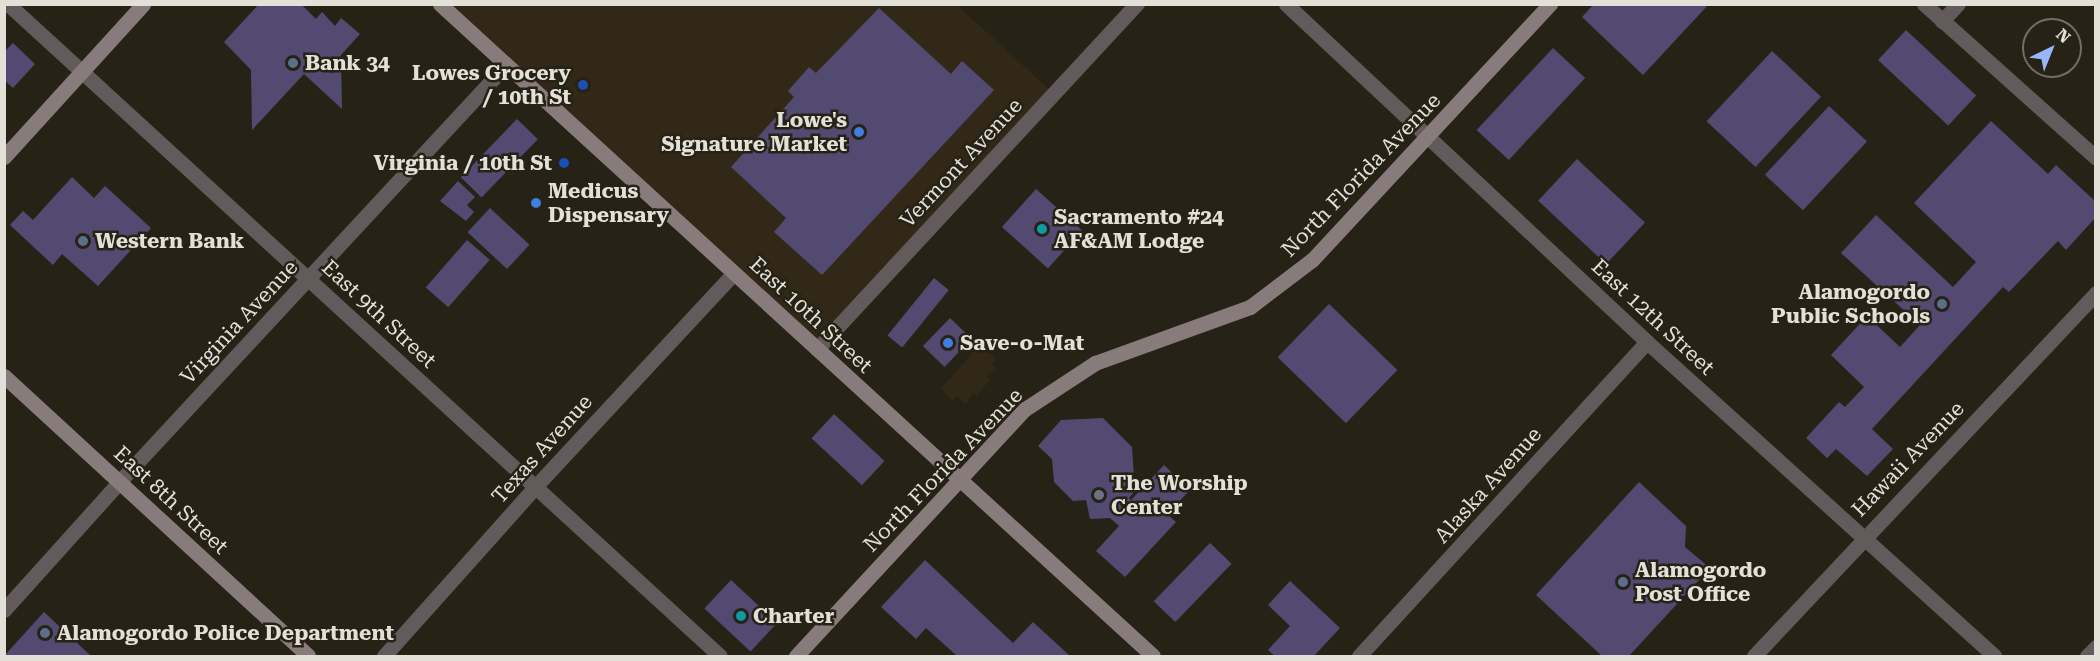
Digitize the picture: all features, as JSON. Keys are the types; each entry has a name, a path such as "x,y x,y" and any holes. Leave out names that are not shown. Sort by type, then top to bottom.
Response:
{"main road":[{"path":"4,157 143,4"},
{"name":"East 10th Street","path":"440,4 1153,657"},
{"name":"North Florida Avenue","path":"796,657 1025,409 1095,363 1251,307 1312,260 1430,136 1550,4"},
{"name":"East 8th Street","path":"4,376 308,657"}],"street":[{"name":"East 9th Street","path":"8,4 720,657"},
{"name":"Vermont Avenue","path":"817,349 1137,4"},
{"name":"East 12th Street","path":"1286,4 1430,136 1647,342 1994,657"},
{"path":"1924,4 2096,158"},
{"path":"1942,21 1958,4"},
{"name":"Virginia Avenue","path":"4,610 120,481 506,65"},
{"name":"Texas Avenue","path":"384,657 536,487 734,273"},
{"name":"Hawaii Avenue","path":"1754,657 1863,537 2096,293"},
{"name":"Alaska Avenue","path":"1359,657 1647,342"},
{"path":"2087,657 2096,647"}],"shaded area":[{"path":"451,5 957,5 1051,91 817,342"},
{"path":"980,344 996,359 992,363 996,368 987,376 990,380 977,395 973,393 966,404 956,396 953,401 941,389"}],"building":[{"name":"Bank 34","path":"259,4 301,4 316,19 322,12 335,26 341,18 360,34 341,55 342,109 304,74 252,130 251,70 224,42"},
{"path":"1594,4 1709,4 1643,75 1582,17"},
{"name":"Lowe's Signature Market","path":"879,8 951,74 962,61 994,90 822,275 774,232 786,218 731,167 794,97 788,91 809,67 816,73"},
{"path":"1906,30 1976,95 1948,125 1878,60"},
{"path":"13,43 35,64 13,88 4,80 4,52"},
{"path":"1553,48 1585,78 1509,160 1477,130"},
{"path":"1772,51 1821,97 1756,167 1707,121"},
{"path":"1829,106 1867,141 1803,210 1765,175"},
{"path":"517,119 538,139 482,197 461,177"},
{"name":"Alamogordo Public Schools","path":"1991,121 2048,174 2056,165 2096,202 2096,217 2066,250 2058,241 2009,292 2003,287 1872,429 1893,449 1867,476 1836,449 1827,458 1806,438 1839,402 1845,407 1864,387 1831,355 1867,316 1900,347 1920,325 1841,253 1876,215 1953,287 1976,262 1914,203"},
{"path":"1577,159 1645,222 1606,264 1538,201"},
{"name":"Western Bank","path":"72,177 94,198 105,186 151,228 98,286 62,254 53,265 10,225 23,211 33,220"},
{"path":"458,181 475,197 467,205 474,212 466,221 440,201"},
{"name":"Sacramento #24 AF&AM Lodge","path":"1036,189 1082,230 1048,268 1002,227"},
{"path":"490,208 529,245 507,269 467,232"},
{"path":"467,240 490,260 448,307 426,288"},
{"name":"Save-o-Mat","path":"934,278 949,290 902,347 887,336"},
{"path":"1329,304 1397,370 1346,423 1278,357"},
{"name":"Save-o-Mat","path":"950,318 972,339 944,367 923,346"},
{"path":"834,414 884,461 862,485 811,438"},
{"name":"The Worship Center","path":"1103,418 1132,447 1135,491 1129,498 1131,500 1164,465 1190,490 1167,514 1176,522 1125,577 1096,551 1119,526 1110,518 1090,519 1086,500 1073,501 1054,482 1052,459 1038,446 1061,420"},
{"name":"Alamogordo Post Office","path":"1639,482 1686,526 1685,547 1710,568 1629,656 1602,656 1536,595"},
{"path":"1210,543 1232,564 1175,622 1154,601"},
{"path":"925,560 1013,643 1033,622 1070,656 957,656 926,628 916,639 881,607"},
{"name":"Charter","path":"731,580 777,623 750,651 704,609"},
{"path":"1290,581 1340,628 1314,656 1275,656 1268,650 1290,626 1268,605"},
{"name":"Alamogordo Police Department","path":"44,612 91,656 4,656"}],"place":[{"name":"Bank 34","path":"293,63"},
{"name":"Lowes Grocery / 10th St","path":"583,85"},
{"name":"Lowe's Signature Market","path":"859,132"},
{"name":"Virginia / 10th St","path":"564,163"},
{"name":"Medicus Dispensary","path":"536,203"},
{"name":"Sacramento #24 AF&AM Lodge","path":"1042,229"},
{"name":"Western Bank","path":"83,241"},
{"name":"Alamogordo Public Schools","path":"1942,304"},
{"name":"Save-o-Mat","path":"948,343"},
{"name":"The Worship Center","path":"1099,495"},
{"name":"Alamogordo Post Office","path":"1623,582"},
{"name":"Charter","path":"741,616"},
{"name":"Alamogordo Police Department","path":"45,633"}]}
